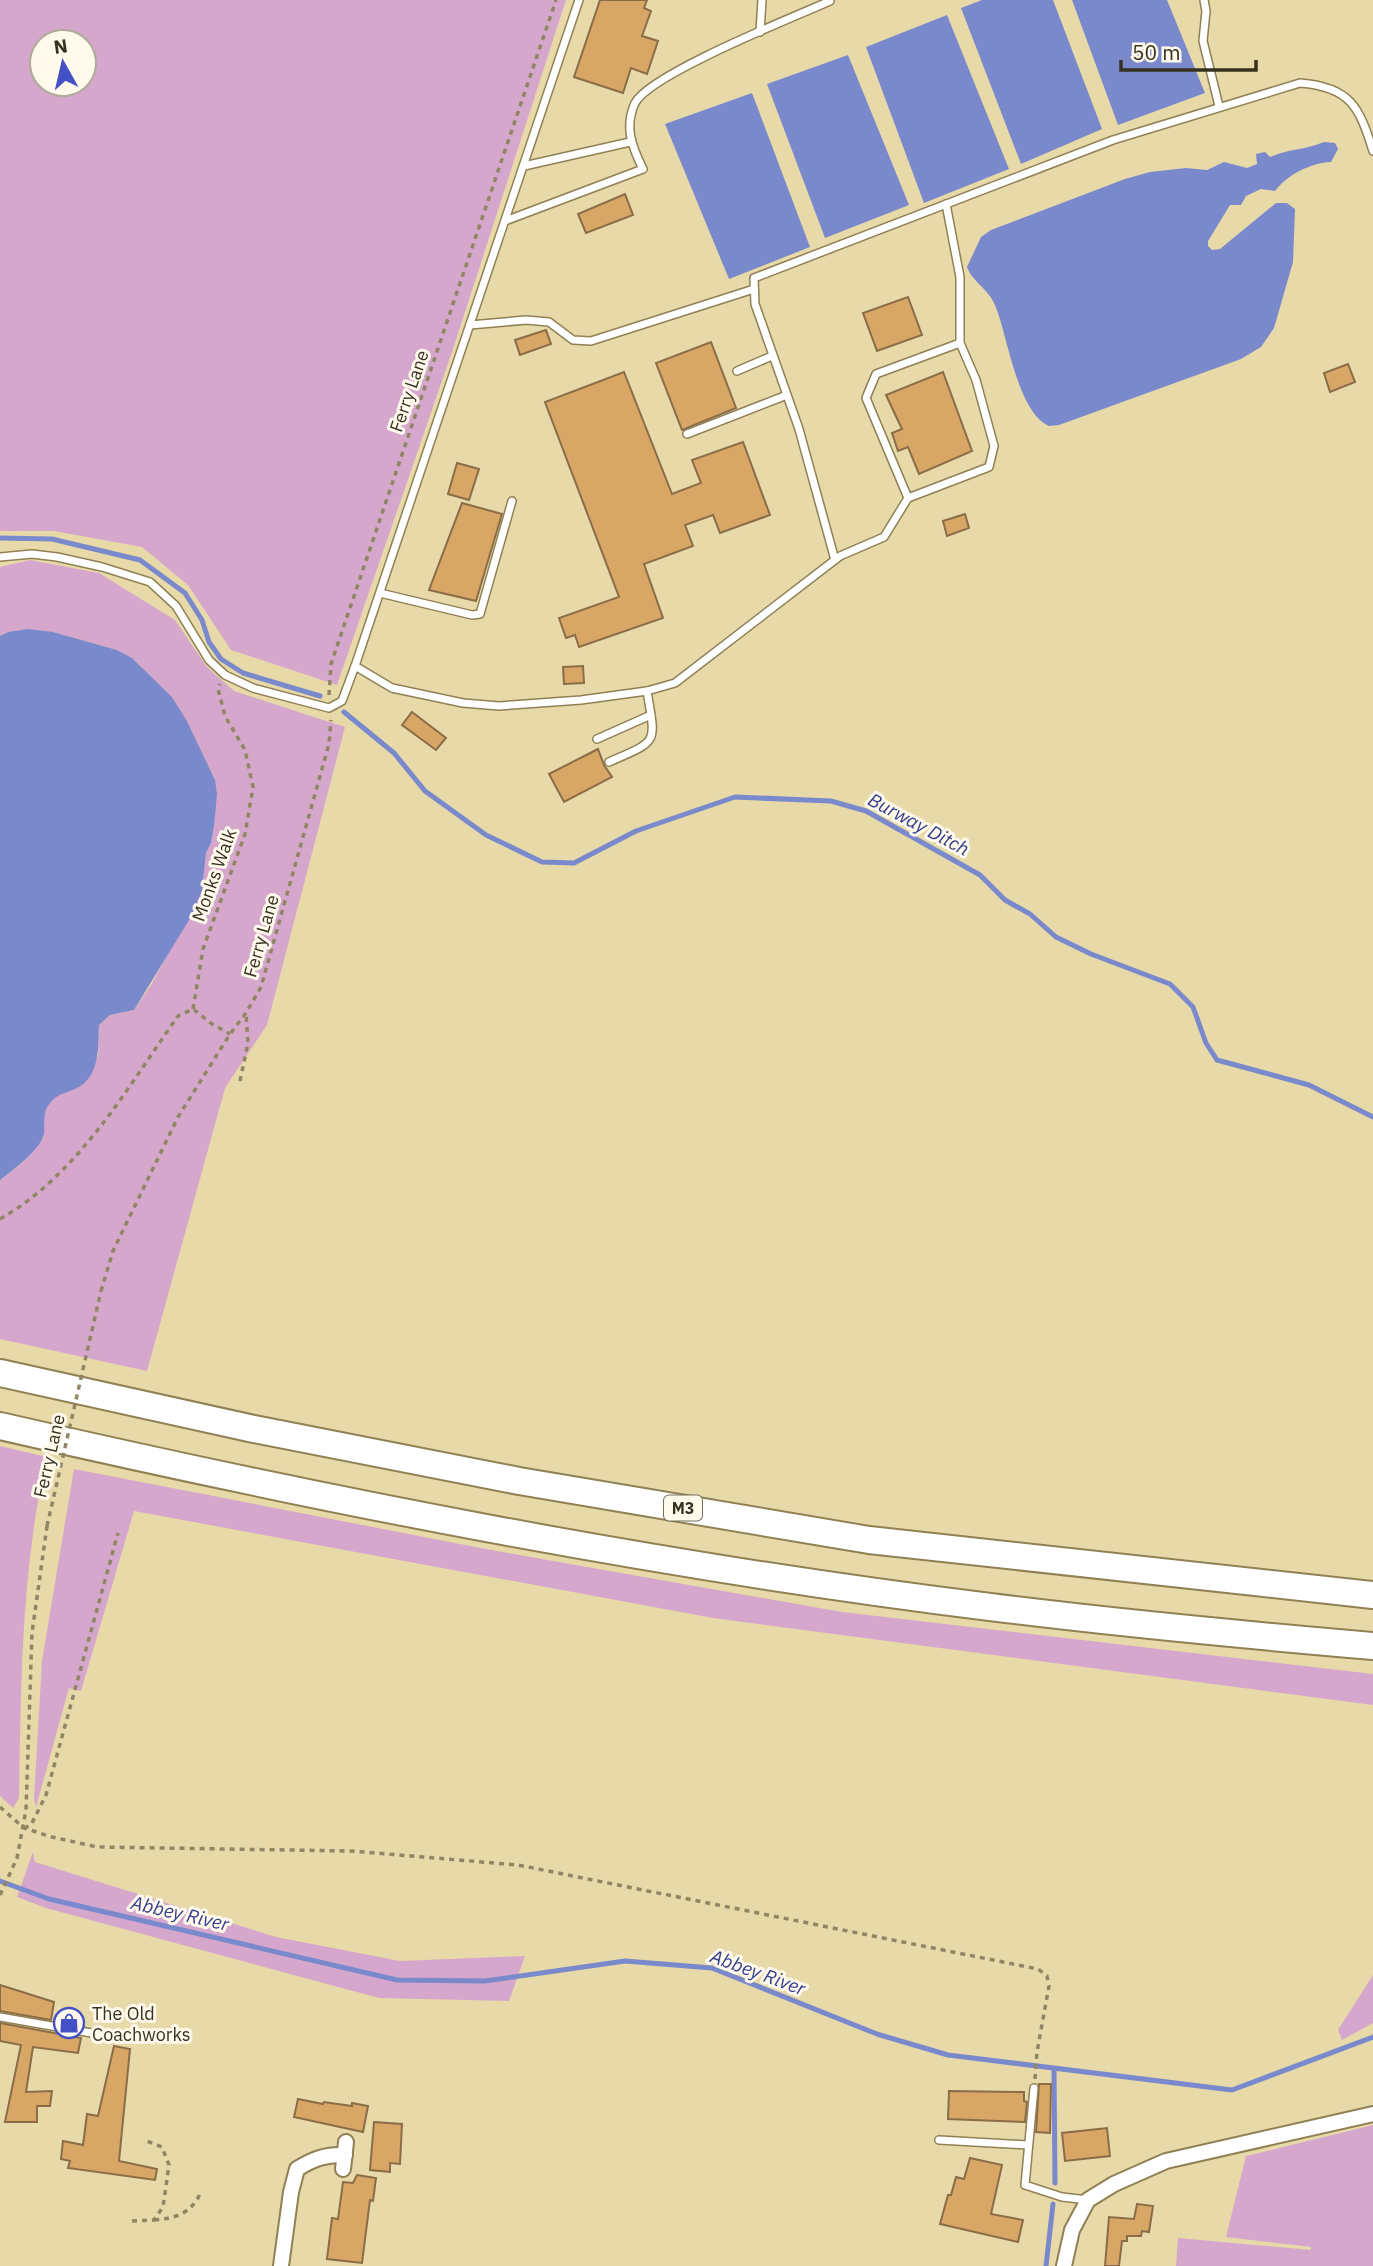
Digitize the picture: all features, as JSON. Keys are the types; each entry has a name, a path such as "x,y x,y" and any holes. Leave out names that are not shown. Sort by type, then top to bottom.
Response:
{"highway":[{"name":"M3","path":"0,1373 254,1429 519,1481 869,1539 1373,1595"},
{"path":"0,1426 312,1494 708,1566 990,1607 1373,1646"}],"street":[{"path":"1064,2266 1072,2230 1088,2200 1112,2185 1166,2161 1373,2114"},
{"path":"281,2266 291,2192 297,2169 312,2159 328,2154 345,2155"}],"lane":[{"path":"0,557 32,554 57,557 150,582 176,606 209,660 225,675 253,688 329,708 342,701 579,0"},
{"path":"760,32 762,0"},
{"path":"1204,0 1206,11 1203,41 1219,106"},
{"path":"505,221 643,169 631,142 629,126 636,101 652,86 685,66 830,1"},
{"path":"835,561 799,429 755,304 754,278 1113,140 1300,83 1324,85 1348,98 1363,119 1373,151"},
{"path":"524,166 631,142"},
{"path":"355,666 392,688 463,703 499,706 581,700 647,691 675,683 835,561 884,537 908,498 989,467 994,446 976,380 960,343 960,277 946,204"},
{"path":"470,325 526,320 549,322 573,340 591,341 754,289"},
{"path":"908,498 866,398 876,374 960,343"},
{"path":"737,371 772,356"},
{"path":"687,434 787,395"},
{"path":"380,593 472,615 480,614 512,501"},
{"path":"609,762 646,746 653,734 647,691"},
{"path":"597,739 651,715"},
{"path":"0,2017 120,2038"},
{"path":"1034,2088 1025,2185 1062,2197 1088,2200"},
{"path":"939,2140 1028,2145"}],"path":[{"name":"Ferry Lane","path":"0,1895 22,1842 24,1828 32,1633 47,1526 100,1291 113,1251 178,1117 261,987 329,744 331,664 555,0"},
{"name":"Monks Walk","path":"193,1009 202,948 246,834 253,787 246,750 225,716 218,689 225,675"},
{"path":"0,1219 25,1205 57,1177 100,1125 178,1016 193,1009 230,1034"},
{"path":"240,1081 248,1043 246,1013"},
{"path":"24,1828 31,1825 46,1795 118,1533"},
{"path":"0,1807 24,1828 52,1838 97,1847 352,1851 517,1865 1038,1969 1047,1976 1049,1986 1037,2052 1034,2088"},
{"path":"144,2140 162,2147 169,2165 163,2207 154,2220"},
{"path":"132,2221 182,2215 196,2204 201,2192"}],"shaded area":[{"path":"0,0 566,0 454,346 337,685 231,650 188,585 142,547 54,531 0,531"},
{"path":"30,560 99,573 175,620 207,667 234,691 345,727 267,1025 225,1088 147,1371 0,1339 0,1180 23,1162 44,1137 44,1116 48,1104 59,1094 81,1085 98,1056 99,1025 110,1015 134,1010 151,985 202,891 206,853 211,843 215,780 187,721 172,697 132,658 117,650 53,632 8,632 0,636 0,567"},
{"path":"0,1446 47,1457 38,1499 27,1584 19,1798 13,1808 0,1796"},
{"path":"74,1469 486,1549 842,1612 1373,1674 1373,1705 713,1618 134,1511 81,1691 69,1688 36,1807 34,1798 42,1661"},
{"path":"33,1852 35,1862 276,1937 400,1961 525,1956 509,2001 379,1998 46,1908 17,1897"},
{"path":"1373,1975 1373,2023 1342,2040 1338,2030"},
{"path":"1373,2125 1373,2266 1176,2266 1178,2238 1311,2250 1311,2247 1226,2237 1246,2156"}],"water":[{"path":"982,0 1053,0 1102,129 1021,164 961,8"},
{"path":"1072,0 1167,0 1205,93 1118,125"},
{"path":"947,15 1009,169 924,203 866,47"},
{"path":"848,55 909,205 825,238 767,84"},
{"path":"752,93 810,247 729,279 665,124"},
{"path":"1324,142 1335,143 1338,149 1331,162 1300,170 1286,179 1275,191 1261,189 1246,196 1241,205 1230,205 1208,241 1212,250 1220,249 1276,203 1287,203 1295,209 1293,262 1274,328 1261,347 1241,359 1059,425 1049,426 1038,418 1021,390 995,305 967,267 981,237 991,230 1150,172 1186,168 1207,170 1224,162 1247,168 1257,164 1256,154 1265,152 1270,157"},
{"path":"28,629 53,632 117,650 132,658 172,697 187,721 215,780 217,794 202,891 189,920 134,1010 110,1015 99,1025 97,1058 88,1079 50,1103 45,1114 42,1140 0,1180 0,636"}],"building":[{"path":"600,0 647,0 644,8 651,11 642,36 658,41 647,74 631,68 623,93 574,77"},
{"path":"625,194 633,215 586,233 578,214"},
{"path":"908,297 922,335 877,351 863,313"},
{"path":"546,330 551,344 520,355 515,340"},
{"path":"711,342 736,408 682,430 656,363"},
{"path":"1348,364 1355,382 1330,392 1324,373"},
{"path":"624,372 672,494 701,483 692,460 743,442 770,515 720,533 713,515 685,525 693,546 644,564 663,618 579,647 575,635 566,638 559,618 619,597 545,402"},
{"path":"943,372 972,451 919,474 908,447 898,451 892,433 902,429 886,395"},
{"path":"457,463 479,469 469,500 448,494"},
{"path":"462,503 502,514 476,601 429,590"},
{"path":"965,514 969,528 947,536 943,521"},
{"path":"583,666 584,683 564,684 563,667"},
{"path":"412,712 446,738 436,750 402,725"},
{"path":"598,749 612,777 564,802 549,774"},
{"path":"0,1985 54,2002 51,2020 0,2011"},
{"path":"0,2023 81,2038 78,2053 33,2047 26,2092 52,2091 50,2106 37,2106 37,2122 5,2122 21,2045 0,2041"},
{"path":"114,2046 130,2049 119,2161 157,2169 155,2180 68,2168 70,2161 61,2159 63,2141 83,2145 87,2114 98,2116"},
{"path":"1039,2084 1051,2084 1050,2133 1036,2132"},
{"path":"949,2091 1024,2092 1024,2101 1027,2102 1025,2122 948,2119"},
{"path":"298,2099 323,2104 352,2106 352,2103 368,2106 363,2132 294,2117"},
{"path":"374,2122 402,2124 400,2164 390,2163 390,2172 370,2170"},
{"path":"1107,2128 1110,2156 1065,2161 1062,2133"},
{"path":"970,2158 1002,2165 991,2214 1023,2220 1018,2242 940,2224 956,2177 964,2179"},
{"path":"357,2175 376,2178 373,2201 370,2200 362,2263 327,2259 332,2218 338,2219 343,2182 353,2183"},
{"path":"1137,2204 1153,2206 1149,2232 1142,2231 1141,2236 1127,2236 1127,2241 1122,2241 1119,2266 1105,2266 1109,2217 1134,2219"}],"waterway":[{"name":"Burway Ditch","path":"0,538 52,539 140,560 185,593 202,620 209,642 221,659 243,673 320,696"},
{"name":"Burway Ditch","path":"344,712 394,753 425,791 486,835 542,862 574,863 636,831 735,797 831,801 866,811 980,875 1005,900 1030,914 1056,937 1091,954 1170,984 1193,1007 1206,1043 1217,1060 1309,1085 1373,1117"},
{"name":"Abbey River","path":"0,1881 49,1899 397,1980 485,1981 625,1961 712,1968 877,2034 948,2055 1232,2090 1373,2037"},
{"path":"1054,2069 1055,2183"},
{"path":"1046,2266 1053,2204"}],"place":[{"name":"The Old Coachworks","path":"69,2023"}]}
